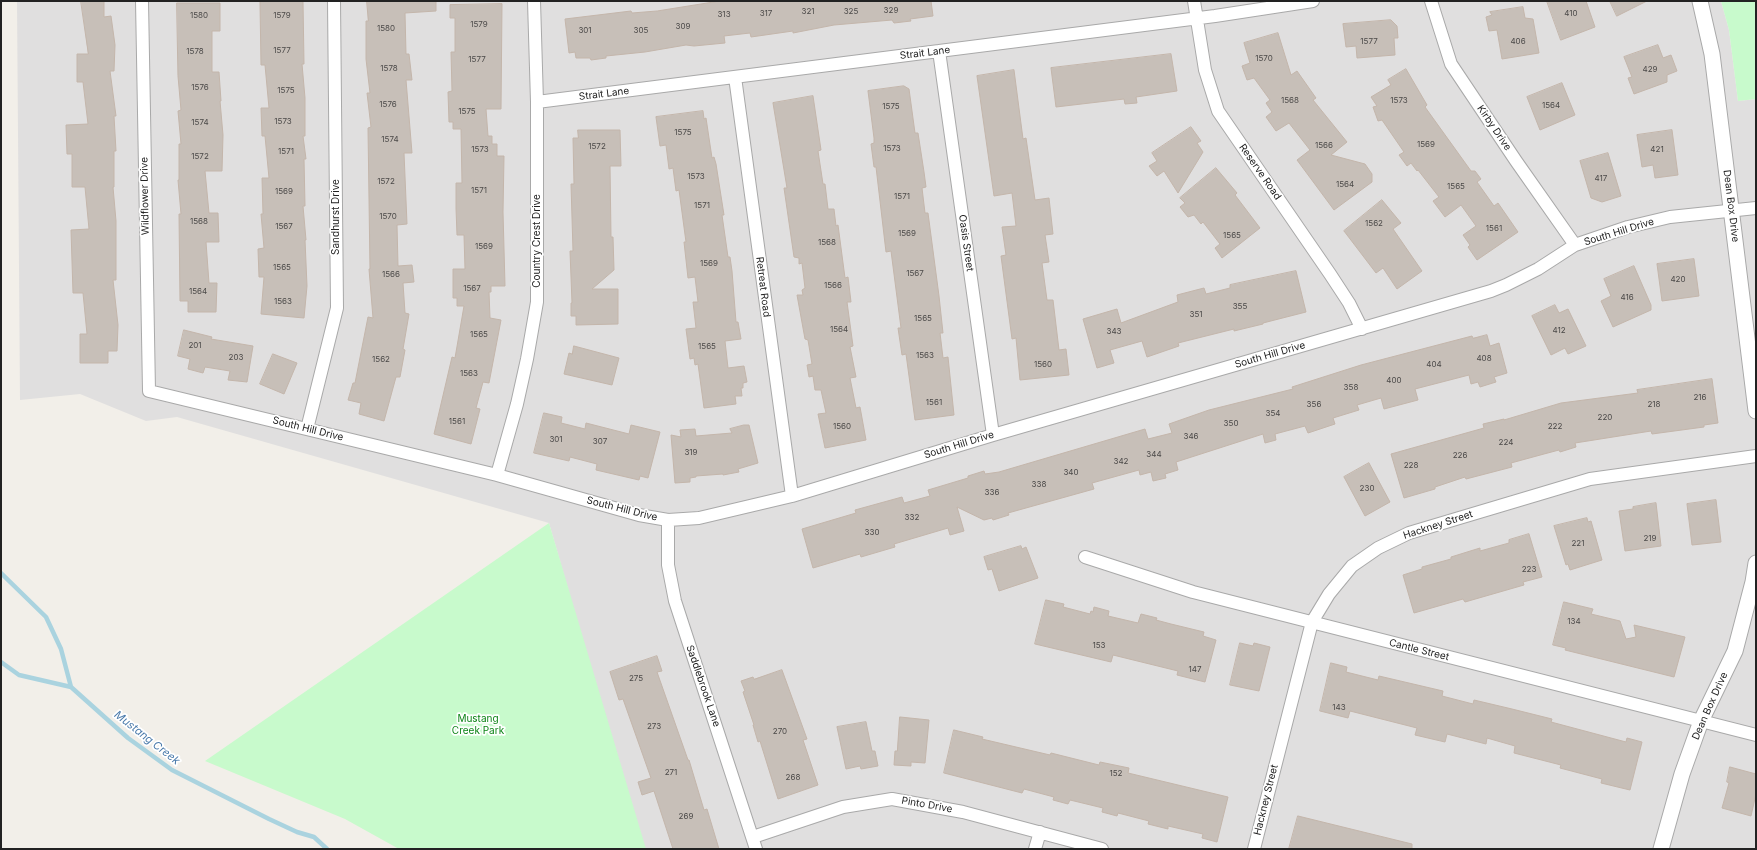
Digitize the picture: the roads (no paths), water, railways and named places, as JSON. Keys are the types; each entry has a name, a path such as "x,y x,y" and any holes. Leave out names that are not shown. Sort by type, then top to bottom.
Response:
{"street":[{"name":"Wildflower Drive","path":"142,1 149,391"},
{"name":"Sandhurst Drive","path":"307,429 337,308 334,1"},
{"name":"Country Crest Drive","path":"497,475 517,404 537,302 537,102 534,1"},
{"name":"Reserve Road","path":"1194,1 1205,70 1218,111 1330,274 1349,303 1362,329"},
{"name":"Strait Lane","path":"537,102 939,51 1313,1"},
{"name":"Kirby Drive","path":"1432,1 1451,64 1575,245"},
{"name":"Dean Box Drive","path":"1700,1 1712,54 1756,411"},
{"name":"Oasis Street","path":"939,51 993,435"},
{"name":"Retreat Road","path":"735,77 792,496"},
{"name":"South Hill Drive","path":"149,391 497,475 639,515 668,520 699,518 792,496 993,435 1362,329 1506,285 1538,269 1575,245 1621,229 1670,218 1732,212 1756,208"},
{"name":"Hackney Street","path":"1254,849 1312,622 1329,594 1352,566 1378,548 1408,533 1590,479 1756,456"},
{"name":"Saddlebrook Lane","path":"668,520 668,565 675,601 756,849"},
{"name":"Cantle Street","path":"1085,556 1193,592 1756,735"},
{"name":"Dean Box Drive","path":"1661,849 1682,774 1701,721 1734,651 1753,582 1756,563"},
{"name":"Pinto Drive","path":"752,837 843,807 892,799 963,812 1102,849"},
{"path":"1035,849 1040,832"}],"waterway":[{"path":"1,573 46,617 61,649 71,687"},
{"name":"Mustang Creek","path":"1,662 19,675 71,687 128,738 172,770 269,819 297,832 314,837 327,849"}],"park label":[{"name":"Mustang Creek Park","path":"478,724"}]}
